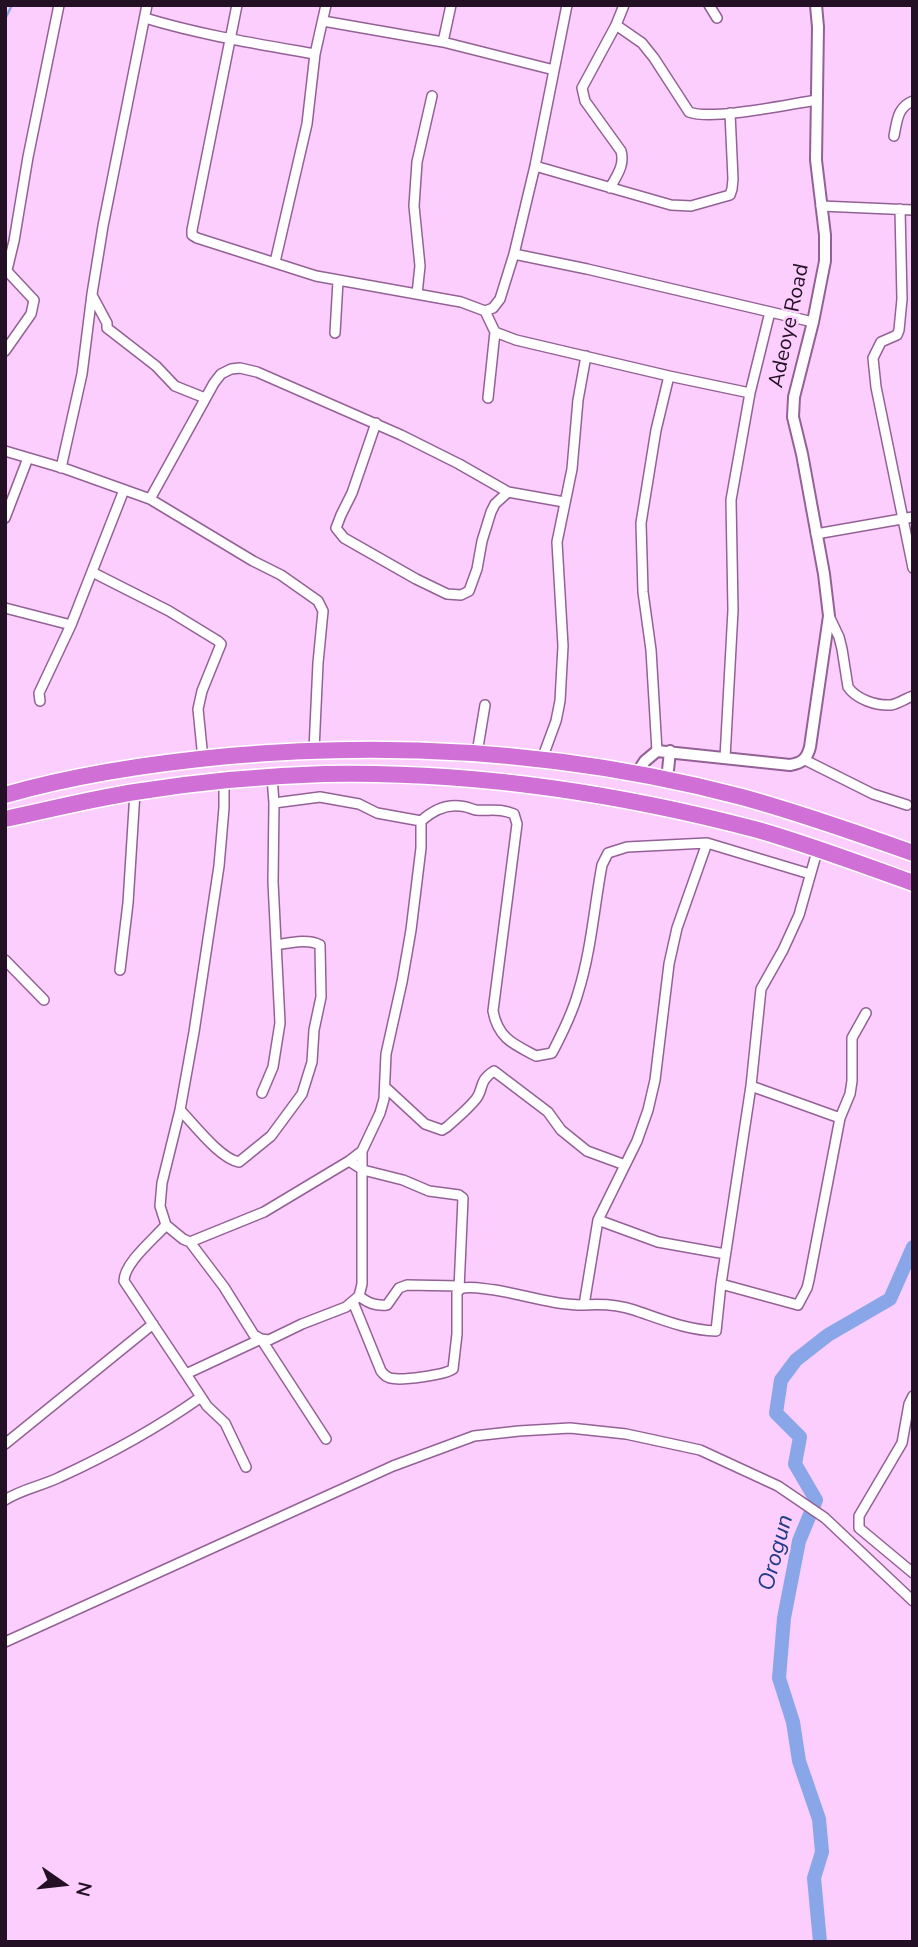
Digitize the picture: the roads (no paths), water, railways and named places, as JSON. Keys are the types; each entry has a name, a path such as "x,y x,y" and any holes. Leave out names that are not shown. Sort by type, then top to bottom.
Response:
{"highway":[{"path":"5,795 108,771 203,759 314,750 388,749 477,753 542,759 637,774 743,797 913,853"},
{"path":"5,819 135,792 224,781 324,774 452,776 602,795 687,813 818,848 912,885"}],"street":[{"path":"5,351 31,314 34,300 6,269 14,241 59,5"},
{"path":"61,468 82,374 103,226 147,5"},
{"path":"237,5 192,235 338,281 417,293 461,302 485,311 500,299 514,254 535,166 566,5"},
{"path":"275,262 307,124 316,54 327,5"},
{"path":"443,42 451,5"},
{"path":"610,188 621,167 621,151 585,102 582,88 624,5"},
{"path":"709,5 717,18"},
{"name":"Adeoye Road","path":"805,760 810,747 829,616 802,454 793,417 794,397 825,261 825,235 816,160 816,5"},
{"path":"145,18 231,40 316,54"},
{"path":"323,21 443,42 554,69"},
{"path":"616,25 642,43 689,112 697,115 730,113 817,100"},
{"path":"417,293 420,266 414,206 417,162 432,96"},
{"path":"894,136 900,110 913,101"},
{"path":"535,166 671,205 691,205 730,195 733,179 730,113"},
{"path":"821,206 913,210"},
{"path":"900,209 908,299 898,332 881,342 873,358 876,387 908,518 913,568"},
{"path":"514,254 813,322"},
{"path":"335,333 338,281"},
{"path":"92,294 107,328 156,366 175,386 205,398"},
{"path":"485,311 495,332 488,398"},
{"path":"725,758 733,610 731,500 750,393 770,312"},
{"path":"495,332 516,340 750,393"},
{"path":"542,759 556,721 562,683 564,646 557,542 572,469 578,400 586,356"},
{"path":"150,499 221,374 240,368 257,372 376,424 459,464 508,492 564,502"},
{"path":"657,751 652,650 643,592 641,523 656,430 669,376"},
{"path":"376,424 337,528 344,538 416,579 447,594 461,595 469,591 491,512 495,504 508,492"},
{"path":"5,452 150,499 301,587 322,606 314,750"},
{"path":"5,518 28,458"},
{"path":"40,701 40,693 71,625 124,490"},
{"path":"816,534 908,518"},
{"path":"92,572 169,611 218,640 220,644 198,709 203,759"},
{"path":"5,608 71,625"},
{"path":"829,616 839,637 848,687 852,693 869,702 892,705 913,696"},
{"path":"477,753 485,705"},
{"path":"637,774 645,761 657,751 790,765 805,760 873,794 907,805"},
{"path":"667,780 670,751"},
{"path":"262,1093 273,1067 280,1023 273,882 272,777"},
{"path":"224,781 219,866 180,1110 162,1183 160,1206 166,1225 190,1242 224,1287 254,1335 261,1339 269,1340 346,1307 356,1299"},
{"path":"120,970 128,903 135,792"},
{"path":"274,803 320,797 359,804 377,813 421,821"},
{"path":"190,1242 264,1212 362,1151 384,1099 386,1054 411,930 421,848 421,821 432,811 447,806 459,806 474,810 503,809 514,814 517,824 493,1011 495,1025 505,1038 536,1056 552,1053 568,1023 579,992 602,865 608,853 627,847 707,843 810,874"},
{"path":"584,1305 598,1220 637,1141 648,1110 655,1080 669,964 677,928 707,843"},
{"path":"356,1299 379,1306 387,1304 398,1288 407,1285 467,1287 517,1293 562,1305 596,1304 633,1309 684,1327 716,1331 751,1086 761,989 799,915 818,848"},
{"path":"180,1110 231,1161 239,1162 271,1136 302,1094 312,1062 314,1030 321,998 320,945 315,942 276,945"},
{"path":"5,960 44,1000"},
{"path":"721,1284 797,1305 807,1288 841,1118 850,1094 852,1038 866,1013"},
{"path":"385,1087 425,1124 442,1130 479,1096 483,1081 494,1071 548,1112 561,1130 587,1151 625,1165"},
{"path":"751,1086 841,1118"},
{"path":"349,1161 363,1170 403,1180 429,1191 459,1195 463,1198 457,1334 454,1367 451,1372 399,1379 383,1374 356,1299 363,1274 363,1170 362,1151"},
{"path":"598,1220 658,1242 725,1254"},
{"path":"166,1225 132,1262 124,1273 124,1281 207,1406 225,1423 246,1467"},
{"path":"5,1444 153,1324"},
{"path":"186,1374 261,1339"},
{"path":"261,1339 326,1439"},
{"path":"913,1396 902,1443 858,1521 859,1528 913,1573"},
{"path":"5,1500 106,1455 201,1397"},
{"path":"5,1642 393,1466 474,1436 570,1428 626,1434 700,1450 778,1486 825,1518 913,1601"}],"waterway":[{"path":"5,19 12,5"},
{"name":"Orogun","path":"820,1942 814,1878 822,1852 819,1819 799,1761 793,1722 779,1678 784,1618 799,1541 816,1500 795,1464 800,1437 776,1413 781,1380 796,1360 828,1335 890,1299 913,1247"}]}
